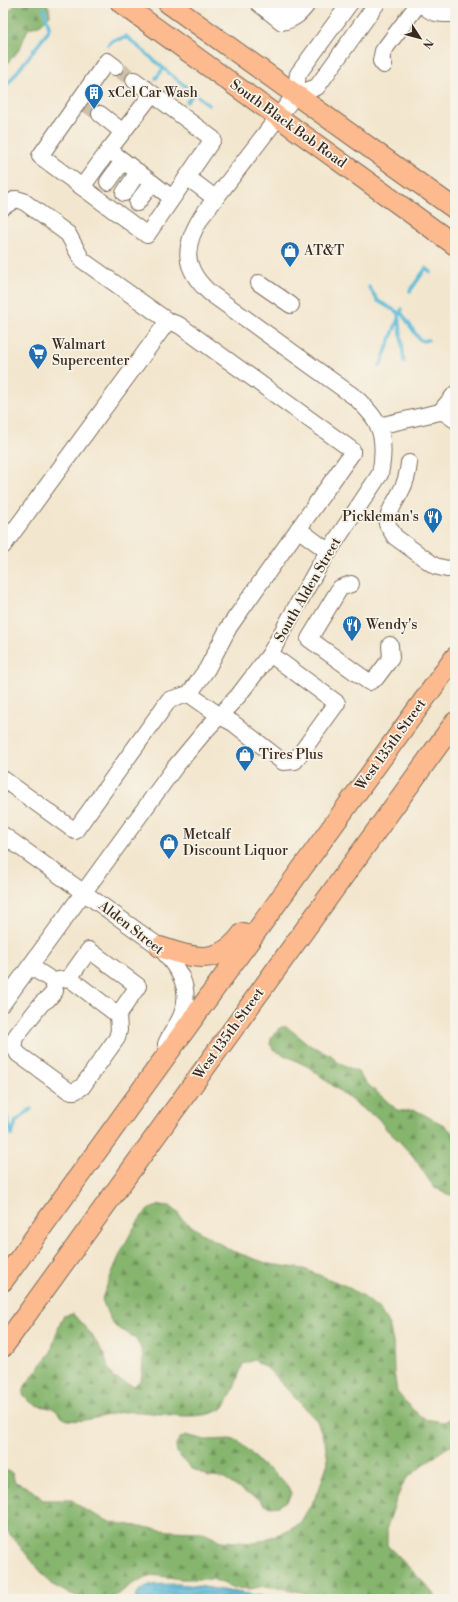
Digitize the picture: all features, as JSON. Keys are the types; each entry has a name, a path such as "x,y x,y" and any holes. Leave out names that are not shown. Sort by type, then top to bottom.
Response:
{"main road":[{"name":"South Black Bob Road","path":"121,3 455,245"},
{"name":"South Black Bob Road","path":"168,3 455,209"},
{"name":"West 135th Street","path":"3,1280 455,656"},
{"name":"West 135th Street","path":"3,1347 455,722"},
{"path":"160,948 180,954 203,957 212,957 228,950 236,943 361,771 372,771"}],"street":[{"path":"258,3 282,22 300,15 308,3"},
{"path":"266,3 269,6 282,9 293,3"},
{"path":"350,3 298,74 295,95 317,87 377,3"},
{"path":"430,3 432,5 455,7"},
{"path":"384,64 381,61 383,51 416,5 426,8 434,14 455,14"},
{"path":"111,64 40,156 82,187 102,191 131,212 147,235 187,176 214,140 134,80"},
{"path":"82,187 152,94"},
{"name":"South Alden Street","path":"3,1002 8,985 30,966 175,767 205,731 220,716 270,654 319,566 380,474 383,460 378,426 370,412 356,398 210,293 197,280 188,263 188,247 192,230 295,95"},
{"path":"100,114 123,132"},
{"path":"109,150 172,198"},
{"path":"102,191 123,161"},
{"path":"117,202 138,172"},
{"path":"187,176 215,198"},
{"path":"131,212 152,183"},
{"path":"3,207 16,199 23,201 68,234 82,260 168,321 178,325 352,450 352,453 229,627 207,669 189,694 169,700 75,831 3,779"},
{"path":"259,283 291,305"},
{"path":"3,546 168,321"},
{"path":"378,426 451,415 455,394"},
{"path":"409,463 408,475 404,486 388,515 386,524 395,537 435,566 447,569 455,568"},
{"path":"298,529 329,552"},
{"path":"354,580 322,631 320,636 322,640 369,674 376,670 388,652 390,643"},
{"path":"189,694 232,723 283,762 295,761 337,703 270,654"},
{"name":"Alden Street","path":"3,835 160,948 174,964 184,982 186,996 182,1014 166,1043 164,1058"},
{"path":"89,950 138,986 118,1014 119,1030 117,1038 82,1087 75,1091 69,1091 18,1054 13,1042 16,1036 42,1004 55,991 61,980 89,950"},
{"path":"30,966 61,980 118,1014"}],"green space":[{"path":"27,3 46,3 49,7 50,15 41,24 28,29 19,50 3,68 3,18 15,5 24,5"},
{"path":"281,1027 287,1027 311,1046 331,1055 336,1061 358,1072 363,1080 397,1110 415,1110 444,1125 455,1135 455,1196 444,1193 433,1186 413,1156 387,1130 378,1118 364,1110 309,1067 274,1050 270,1044 272,1036"},
{"path":"160,1205 170,1206 183,1220 232,1251 269,1264 304,1269 346,1286 364,1297 380,1310 389,1325 393,1342 394,1372 397,1392 412,1409 424,1419 444,1422 455,1416 455,1442 405,1480 396,1500 387,1527 387,1545 438,1599 319,1599 301,1592 286,1589 264,1586 250,1589 235,1588 212,1579 182,1579 152,1575 137,1581 115,1596 107,1599 81,1599 51,1584 3,1526 3,1469 12,1473 15,1482 30,1489 43,1500 72,1500 85,1510 110,1522 169,1531 201,1532 221,1541 255,1543 282,1533 300,1523 318,1493 328,1462 325,1441 317,1421 268,1369 254,1360 243,1364 231,1395 223,1408 212,1413 200,1415 187,1416 147,1412 123,1412 75,1421 62,1417 54,1409 38,1406 32,1403 23,1394 25,1386 51,1352 63,1316 73,1314 91,1334 105,1356 108,1368 113,1378 134,1386 141,1380 142,1351 140,1346 130,1335 116,1327 111,1321 102,1299 110,1277 128,1238 141,1217 148,1210"},
{"path":"185,1435 206,1440 230,1439 238,1441 261,1465 270,1470 290,1488 291,1494 287,1501 279,1506 271,1507 264,1505 259,1499 248,1494 223,1478 209,1477 191,1468 177,1453 176,1446 179,1439"}],"water":[{"path":"158,1584 176,1584 282,1599 135,1599 137,1593 146,1587"}],"waterway":[{"path":"3,90 48,32 49,26 44,9"},
{"path":"108,45 113,40 126,38 126,36"},
{"path":"127,37 209,105"},
{"path":"156,78 163,69"},
{"path":"187,102 194,93"},
{"path":"410,291 426,268 431,272"},
{"path":"369,287 378,301 399,313 401,312 419,339 423,341 428,340"},
{"path":"380,366 402,309"},
{"path":"399,316 404,362"},
{"path":"3,1103 12,1135"},
{"path":"12,1135 16,1121 31,1109"}],"tunnel":[{"path":"115,67 134,80"},
{"path":"87,105 100,114"}],"place":[{"name":"xCel Car Wash","path":"94,110"},
{"name":"AT&T","path":"290,268"},
{"name":"Walmart Supercenter","path":"38,370"},
{"name":"Pickleman's","path":"433,534"},
{"name":"Wendy's","path":"352,642"},
{"name":"Tires Plus","path":"245,772"},
{"name":"Metcalf Discount Liquor","path":"169,860"}]}
